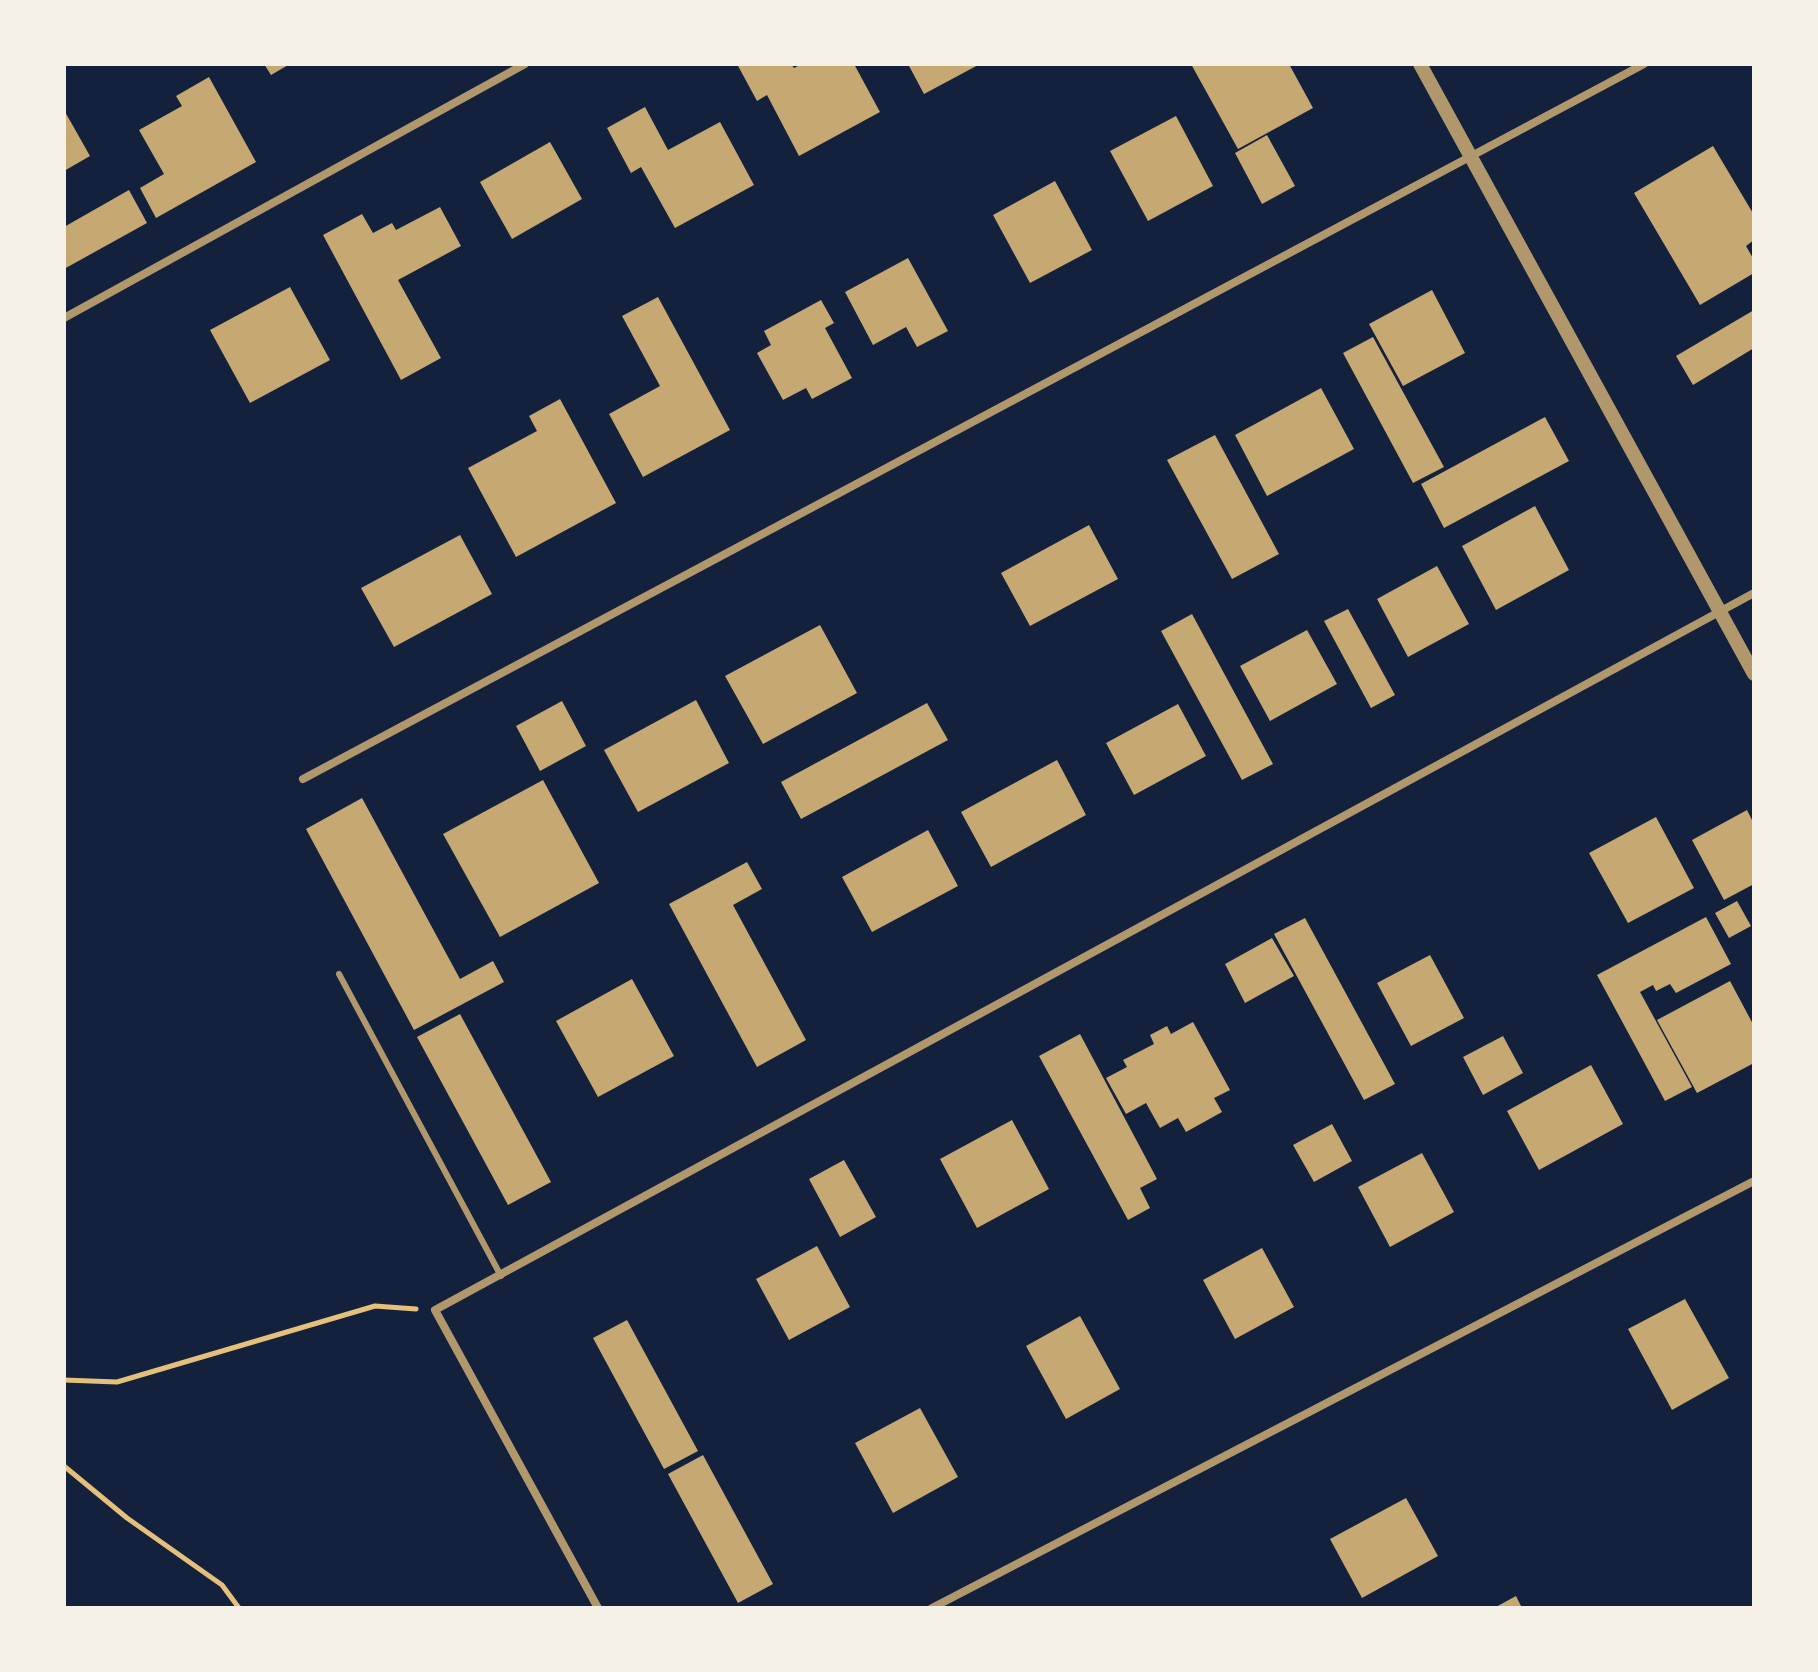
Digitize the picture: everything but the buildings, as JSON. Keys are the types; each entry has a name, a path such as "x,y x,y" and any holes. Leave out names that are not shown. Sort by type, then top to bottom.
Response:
{"street":[{"path":"64,318 525,64"},
{"path":"1420,64 1754,674"},
{"path":"303,779 1644,64"},
{"path":"598,1608 435,1310 1754,593"},
{"path":"932,1608 1754,1181"}],"lane":[{"path":"339,974 501,1276"}],"path":[{"path":"64,1380 117,1382 375,1306 435,1310"},
{"path":"64,1466 127,1518 222,1585 239,1608"}]}
